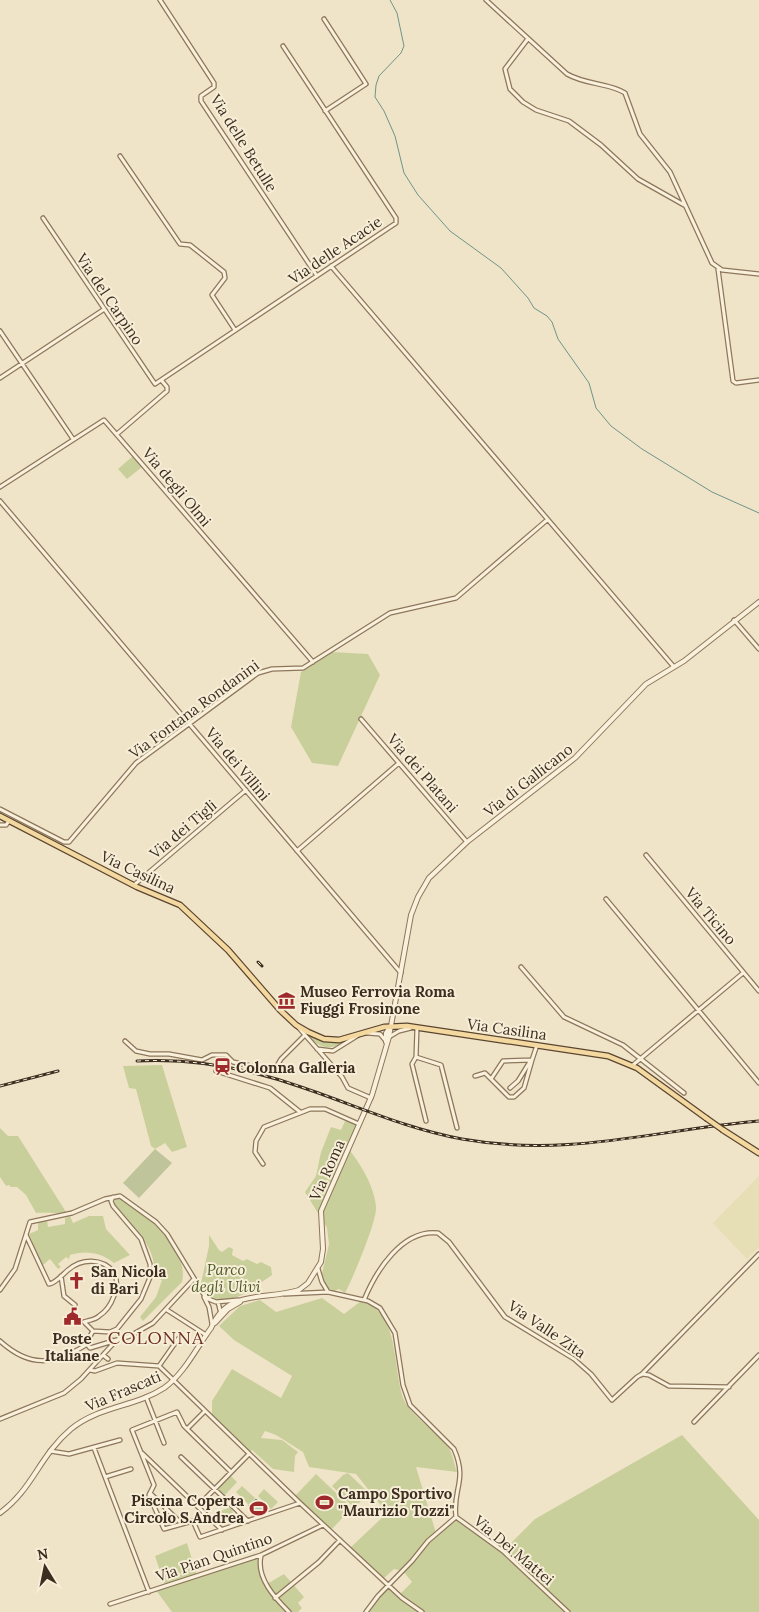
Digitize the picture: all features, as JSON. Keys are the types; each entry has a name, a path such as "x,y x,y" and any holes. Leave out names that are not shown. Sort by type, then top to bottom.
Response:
{"main road":[{"name":"Via Casilina","path":"0,816 134,885 184,908 228,950 296,1025 327,1039 339,1040 390,1026 416,1028 608,1056 633,1065 723,1130 759,1153"}],"street":[{"name":"Via delle Betulle","path":"160,0 214,83 214,87 201,96 201,101 317,276"},
{"path":"486,0 527,40 573,78 589,84 617,89 626,94 642,138 666,167 705,252 718,269 733,381 736,383 759,380"},
{"path":"324,19 366,84 325,111"},
{"path":"527,40 505,70 509,86 516,97 533,108 569,121 601,145 638,180 685,205"},
{"name":"Via delle Acacie","path":"162,381 396,223 397,220 283,46"},
{"path":"120,156 179,244 190,244 224,272 225,277 212,294 235,330"},
{"name":"Via del Carpino","path":"43,218 152,383 156,384 162,381"},
{"path":"331,266 674,667"},
{"path":"718,269 759,274"},
{"path":"0,378 103,310"},
{"path":"0,331 73,439"},
{"path":"117,434 166,392 168,388 162,381"},
{"name":"Via degli Olmi","path":"0,487 102,420 117,434 313,662"},
{"name":"Via dei Villini","path":"0,501 401,973"},
{"name":"Via Fontana Rondanini","path":"0,808 68,842 136,762 262,671 276,668 298,669 313,662 388,614 457,598 547,520"},
{"name":"Via di Gallicano","path":"390,1026 411,915 418,897 430,878 467,842 572,761 637,692 674,667 759,602"},
{"path":"734,620 759,649"},
{"name":"Via dei Platani","path":"361,719 467,842"},
{"path":"297,851 400,763"},
{"name":"Via dei Tigli","path":"134,885 246,790"},
{"path":"0,825 6,825 9,820"},
{"name":"Via Ticino","path":"646,854 759,992"},
{"path":"606,899 759,1083"},
{"path":"521,967 564,1018 620,1043 684,1092"},
{"path":"633,1065 743,973"},
{"path":"296,1025 342,1077 348,1088 371,1098"},
{"name":"Via Roma","path":"220,1313 229,1304 239,1300 282,1294 305,1286 318,1268 323,1249 320,1224 321,1212 371,1098 384,1048 389,1037 390,1026"},
{"name":"Via Roma","path":"386,1042 386,1033 390,1026"},
{"path":"389,1037 399,1030 416,1028 416,1057 413,1065 426,1120"},
{"path":"364,1034 381,1034 386,1042"},
{"path":"125,1042 139,1052 169,1054 202,1060 212,1055 226,1055 233,1062 274,1071 281,1059 304,1036"},
{"path":"316,1049 333,1051 357,1036"},
{"path":"475,1076 485,1073 509,1097 514,1097 524,1087 537,1045"},
{"path":"416,1057 441,1065 457,1128"},
{"path":"492,1079 503,1061 532,1060"},
{"path":"510,1088 532,1060"},
{"path":"216,1071 270,1088 300,1112"},
{"path":"263,1164 256,1154 255,1146 262,1130 271,1122 318,1108 325,1109 360,1125"},
{"path":"26,1235 50,1285 75,1265 87,1261 100,1262 111,1268 116,1276 116,1291 105,1312 97,1318 84,1322 93,1331 106,1332 117,1329 138,1303 151,1273 142,1241 113,1206 111,1202 114,1197"},
{"path":"0,1290 16,1269 29,1224 33,1220 72,1213 114,1197 124,1197 162,1228 176,1247 209,1307 212,1327"},
{"name":"Via Valle Zita","path":"364,1300 394,1252 415,1236 438,1233 449,1242 505,1317 574,1359 591,1374 612,1400 641,1375"},
{"path":"641,1375 759,1254"},
{"path":"318,1268 322,1282 328,1292"},
{"path":"61,1276 64,1296 75,1305"},
{"path":"86,1345 91,1348 129,1336 153,1323 193,1280"},
{"name":"Via Dei Mattei","path":"282,1294 328,1292 364,1300 380,1308 395,1333 404,1385 410,1405 454,1449 456,1454 461,1475 455,1508 456,1517 503,1551 568,1612"},
{"path":"202,1295 210,1301 239,1300"},
{"path":"220,1313 251,1298"},
{"path":"218,1302 220,1313"},
{"path":"209,1307 220,1313"},
{"path":"167,1310 206,1336"},
{"name":"Via Frascati","path":"0,1513 23,1493 50,1450 72,1428 93,1414 146,1396 164,1388 173,1380 206,1336 220,1313"},
{"path":"0,1341 19,1355 36,1361 61,1358 86,1345 93,1331"},
{"path":"159,1366 178,1339"},
{"path":"0,1419 64,1393 90,1370 112,1344 112,1340"},
{"path":"103,1355 108,1359"},
{"path":"694,1422 759,1355"},
{"path":"90,1370 95,1371 117,1363 159,1366 387,1585 422,1612"},
{"path":"641,1375 648,1375 669,1386 729,1387"},
{"path":"146,1396 164,1443"},
{"path":"187,1430 205,1411"},
{"path":"231,1472 187,1430 177,1412 132,1430 154,1485 150,1493 163,1529 193,1521 200,1537 300,1503"},
{"path":"50,1450 68,1454 120,1440"},
{"path":"94,1448 149,1592"},
{"path":"140,1451 222,1530"},
{"path":"198,1506 249,1454"},
{"path":"180,1457 248,1521"},
{"path":"105,1477 132,1469"},
{"path":"150,1493 182,1524"},
{"path":"366,1612 387,1585 412,1561 428,1541 456,1517"},
{"name":"Via Pian Quintino","path":"110,1604 261,1556 323,1524"},
{"path":"275,1598 319,1562 340,1540"},
{"path":"261,1556 262,1575 275,1598 289,1612"}],"shaded area":[{"path":"759,1176 759,1247 747,1259 713,1223"}],"green space":[{"path":"133,456 142,467 127,479 118,469"},
{"path":"332,652 368,654 380,675 338,766 312,763 291,727 301,672"},
{"path":"307,1033 327,1042 343,1043 332,1047 319,1045 306,1035"},
{"path":"162,1065 187,1147 172,1152 165,1143 155,1149 151,1146 136,1089 129,1088 123,1066"},
{"path":"346,1119 357,1125 347,1147 366,1175 375,1198 376,1213 369,1236 345,1293 339,1289 332,1292 325,1287 321,1278 329,1244 327,1228 305,1192 316,1176 321,1152 331,1127 341,1130"},
{"path":"0,1128 8,1136 18,1136 66,1212 36,1213 26,1195 17,1187 6,1186 0,1177"},
{"path":"155,1149 172,1163 139,1198 123,1183"},
{"path":"120,1197 153,1222 163,1233 179,1257 183,1270 182,1282 143,1321 140,1317 156,1297 162,1280 154,1277 154,1266 148,1246 114,1206 115,1199"},
{"path":"70,1216 73,1223 89,1216 103,1216 106,1229 130,1255 114,1263 98,1254 81,1253 70,1255 69,1259 66,1257 58,1264 61,1267 58,1269 50,1259 42,1266 29,1234 38,1230 38,1223 47,1220 48,1227 65,1224 65,1218"},
{"name":"Parco degli Ulivi","path":"209,1235 222,1252 229,1247 233,1249 232,1255 243,1261 247,1259 257,1264 261,1262 271,1267 272,1275 234,1298 217,1301 208,1299 200,1288 209,1246"},
{"path":"322,1298 344,1314 361,1301 374,1307 383,1317 393,1343 404,1400 411,1411 450,1450 457,1472 416,1467 436,1533 456,1517 503,1551 535,1519 682,1435 759,1520 759,1612 367,1612 387,1585 399,1595 412,1582 403,1571 394,1569 382,1580 349,1549 387,1513 356,1474 309,1467 303,1452 276,1435 265,1431 261,1438 282,1440 298,1452 295,1456 294,1472 273,1469 252,1450 249,1454 212,1418 212,1401 232,1369 281,1398 292,1376 234,1340 219,1326 240,1306 260,1300 276,1312"},
{"path":"348,1473 369,1493 354,1508 332,1486 343,1475"},
{"name":"Campo Sportivo \"Maurizio Tozzi\"","path":"316,1474 352,1508 331,1530 295,1496"},
{"path":"231,1476 237,1482 225,1495 218,1489"},
{"path":"242,1486 255,1498 249,1505 236,1492"},
{"path":"264,1489 278,1502 271,1509 258,1496"},
{"path":"231,1507 234,1516 216,1521 214,1513"},
{"path":"187,1543 197,1576 261,1555 261,1576 267,1584 284,1574 304,1597 298,1603 302,1608 298,1612 172,1612 155,1589 165,1586 155,1556"}],"water":[{"name":"Piscina Coperta Circolo S.Andrea","path":"256,1499 268,1513 258,1516 248,1506"}],"waterway":[{"path":"390,0 397,13 404,46 401,53 379,76 375,97 384,111 395,136 404,173 418,195 450,231 501,268 528,298 534,308 547,316 552,322 558,339 589,383 596,408 611,426 642,449 712,492 759,513"}],"railway":[{"path":"258,962 262,966"},
{"path":"137,1061 179,1061 243,1070 284,1081 442,1135 501,1144 576,1144 759,1121"},
{"path":"0,1086 58,1071"}],"place":[{"name":"Museo Ferrovia Roma Fiuggi Frosinone","path":"286,1000"},
{"name":"Colonna Galleria","path":"222,1067"},
{"name":"San Nicola di Bari","path":"77,1280"},
{"name":"Poste Italiane","path":"72,1317"},
{"name":"Campo Sportivo \"Maurizio Tozzi\"","path":"324,1502"},
{"name":"Piscina Coperta Circolo S.Andrea","path":"258,1509"}],"district":[{"name":"COLONNA","path":"156,1337"}]}
